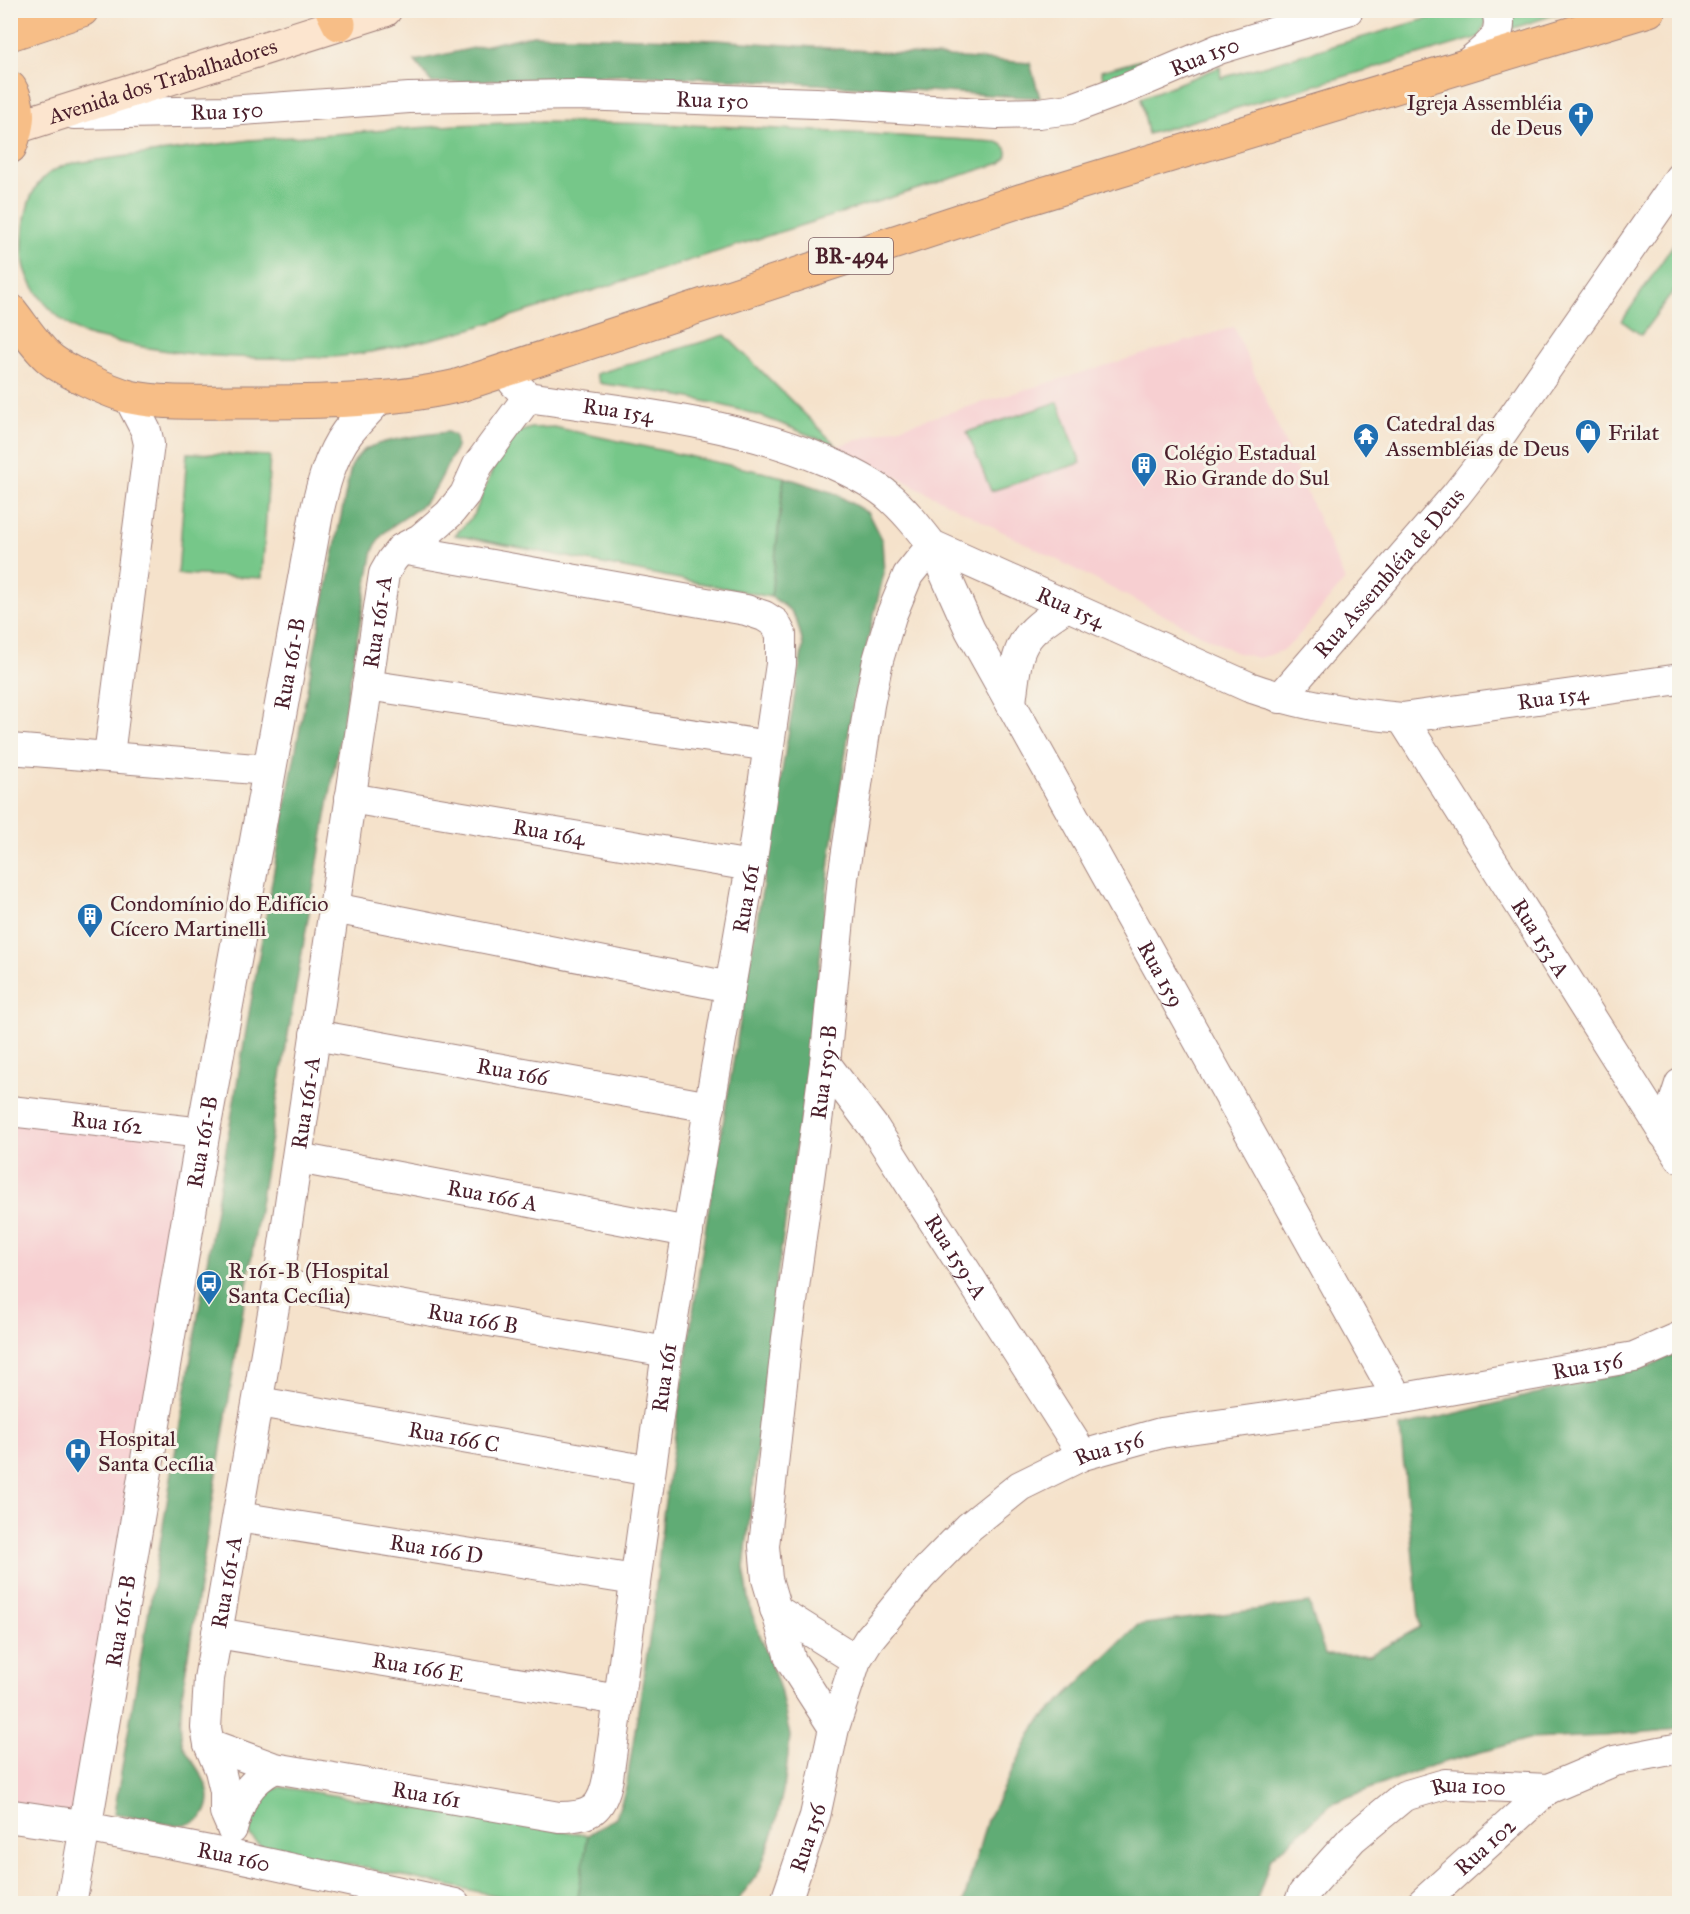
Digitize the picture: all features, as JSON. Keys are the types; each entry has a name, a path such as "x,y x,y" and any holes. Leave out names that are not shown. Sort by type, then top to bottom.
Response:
{"main road":[{"path":"10,34 82,10"},
{"name":"Avenida dos Trabalhadores","path":"13,134 58,114 335,17 385,10"},
{"name":"BR-494","path":"48,357 100,386 128,396 150,400 313,402 378,398 457,386 1023,200 1649,10"},
{"path":"10,88 17,104 13,134"},
{"path":"10,310 48,357"},
{"path":"10,333 48,357"}],"street":[{"name":"Rua 150","path":"58,114 229,111 409,99 577,95 816,103 998,114 1039,113 1070,109 1219,50 1348,10"},
{"path":"1464,66 1500,30 1500,19 1496,10"},
{"name":"Rua Assembléia de Deus","path":"1280,698 1428,530 1469,479 1680,177"},
{"path":"502,371 528,397"},
{"path":"109,755 149,444 146,430 128,396"},
{"name":"Rua 154","path":"528,397 699,423 802,452 861,477 885,493 904,511 932,545 1249,687 1280,698 1357,714 1402,718 1680,679"},
{"name":"Rua 161-A","path":"229,1841 225,1791 220,1770 209,1744 207,1704 217,1633 259,1401 298,1158 384,574 401,549 420,539 449,514 465,494 478,465 528,397"},
{"name":"Rua 161-B","path":"71,1904 203,1133 268,770 321,493 346,433 378,398"},
{"name":"Rua 159","path":"932,545 970,630 1398,1400"},
{"name":"Rua 159-B","path":"834,1728 791,1662 767,1579 764,1546 787,1338 825,1063 843,878 855,791 878,660 891,616 908,575 932,545"},
{"name":"Rua 161","path":"209,1744 275,1768 538,1814 576,1817 590,1813 600,1804 606,1793 667,1352 751,866 782,648 781,634 775,622 746,610 401,549"},
{"path":"1011,703 1018,653 1026,638 1036,627 1067,606"},
{"path":"367,685 769,746"},
{"name":"Rua 153 A","path":"1402,718 1672,1146"},
{"path":"10,749 109,755 268,770"},
{"name":"Rua 164","path":"350,798 751,866"},
{"path":"334,908 730,987"},
{"name":"Rua 166","path":"315,1035 710,1107"},
{"name":"Rua 159-A","path":"825,1063 875,1129 1083,1455"},
{"path":"1672,1146 1680,1084"},
{"name":"Rua 162","path":"10,1111 203,1133"},
{"name":"Rua 166 A","path":"298,1158 688,1232"},
{"name":"Rua 166 B","path":"278,1284 667,1352"},
{"name":"Rua 156","path":"783,1900 815,1816 834,1728 856,1660 869,1638 914,1585 969,1527 1020,1486 1083,1455 1161,1433 1398,1400 1634,1357 1680,1337"},
{"name":"Rua 166 C","path":"259,1401 650,1471"},
{"name":"Rua 166 D","path":"238,1517 634,1580"},
{"path":"775,1609 856,1660"},
{"name":"Rua 166 E","path":"217,1633 619,1700"},
{"name":"Rua 100","path":"1299,1904 1303,1894 1352,1839 1404,1796 1445,1784 1548,1789 1614,1761 1680,1748"},
{"path":"229,1841 241,1802 249,1787 260,1776 275,1768"},
{"name":"Rua 102","path":"1421,1904 1548,1789"},
{"name":"Rua 160","path":"10,1816 85,1827 229,1841 455,1904"}],"shaded area":[{"path":"1234,327 1345,580 1294,641 1281,651 1270,655 1258,658 1235,652 837,446"},
{"name":"Hospital Santa Cecília","path":"11,1111 203,1133 85,1827 11,1816"}],"green space":[{"path":"1433,11 1482,11 1487,20 1480,37 1148,134 1141,98 1220,67 1221,78 1433,17"},
{"path":"1509,11 1566,11 1508,30"},
{"path":"533,35 717,40 1030,63 1040,98 750,80 626,75 432,83 415,61"},
{"path":"1156,56 1136,73 1105,84 1101,71"},
{"path":"531,122 706,126 997,142 1006,148 1007,154 1001,163 467,330 421,342 338,357 228,357 159,350 91,336 70,326 54,313 34,288 24,266 24,226 28,204 36,187 49,173 68,164 250,140 456,125"},
{"path":"1679,236 1679,284 1641,335 1622,321"},
{"path":"725,335 837,446 763,417 724,406 665,393 600,383 596,374"},
{"path":"1058,402 1081,463 991,491 967,432"},
{"path":"554,427 784,477 771,597 455,535 474,515 502,447 513,434 531,428"},
{"path":"447,432 454,435 456,448 435,489 423,504 386,531 372,555 286,1044 182,1698 183,1744 207,1785 208,1803 205,1813 198,1820 189,1824 163,1824 114,1813 256,970 351,467 361,453 374,446 405,438"},
{"path":"187,453 270,456 262,578 178,574"},
{"path":"784,477 834,493 868,513 882,541 884,573 853,703 830,860 810,1058 774,1296 744,1568 751,1611 780,1689 790,1736 785,1782 774,1831 759,1872 736,1903 577,1904 588,1835 616,1817 626,1788 654,1608 663,1515 705,1231 803,646 794,616 785,606 771,597"},
{"path":"1679,1352 1679,1729 1605,1736 1528,1739 1427,1767 1333,1803 1271,1858 1256,1903 963,1904 987,1820 1036,1725 1138,1625 1309,1603 1325,1655 1370,1655 1420,1627 1400,1427 1649,1366"},
{"path":"281,1787 588,1835 577,1904 532,1903 261,1846 250,1836 253,1811 265,1794"}],"place":[{"name":"Igreja Assembléia de Deus","path":"1581,138"},
{"name":"Frilat","path":"1588,455"},
{"name":"Catedral das Assembléias de Deus","path":"1366,459"},
{"name":"Colégio Estadual Rio Grande do Sul","path":"1144,488"},
{"name":"Condomínio do Edifício Cícero Martinelli","path":"90,939"},
{"name":"R 161-B (Hospital Santa Cecília)","path":"209,1306"},
{"name":"Hospital Santa Cecília","path":"78,1474"}]}
